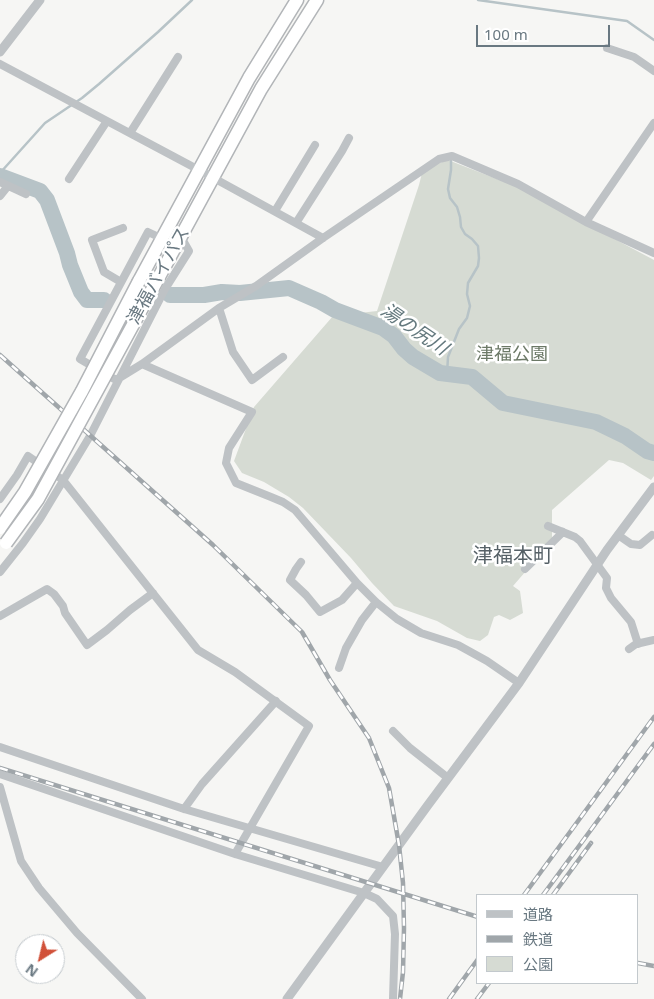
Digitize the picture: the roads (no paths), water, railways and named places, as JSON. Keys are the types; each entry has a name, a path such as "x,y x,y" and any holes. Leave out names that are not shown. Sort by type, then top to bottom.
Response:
{"highway":[{"name":"津福バイパス","path":"0,528 25,492 82,391 249,78 297,0"},
{"name":"津福バイパス","path":"3,547 38,499 261,89 317,0"}],"street":[{"path":"0,52 40,0"},
{"path":"607,48 634,57 654,71"},
{"path":"130,133 178,57"},
{"path":"0,64 214,177 323,238"},
{"path":"69,179 107,120"},
{"path":"586,222 654,123"},
{"path":"296,223 350,138"},
{"path":"275,211 315,145"},
{"path":"163,238 148,232 80,359 116,380 142,364 219,308 256,286 323,238 439,160 452,156 518,184 586,222 654,253"},
{"path":"0,182 26,194"},
{"path":"0,196 8,186"},
{"path":"121,282 104,272 92,240 123,228"},
{"path":"0,572 32,531 90,436 165,290 189,251 181,238"},
{"path":"219,308 233,352 252,380 283,356"},
{"path":"142,364 252,412 229,448 226,463 236,483 283,502 295,510 358,583 376,602 397,619 421,633 458,644 519,683"},
{"path":"0,499 28,456 63,480 198,650 235,672 309,726 235,854"},
{"path":"287,999 519,683 597,565 654,488"},
{"path":"548,526 580,541 607,578 606,588 611,598 631,622 638,644"},
{"path":"525,569 563,532"},
{"path":"618,535 631,544 640,545 652,535"},
{"path":"301,562 290,580 320,612 342,600 358,583"},
{"path":"0,616 47,589 54,594 63,606 87,645 153,593"},
{"path":"339,668 346,648 362,620 376,602"},
{"path":"629,650 638,644 654,640"},
{"path":"184,809 202,784 276,701"},
{"path":"393,731 410,748 448,778"},
{"path":"0,747 184,809 383,867"},
{"path":"0,774 235,854 364,893 377,899 393,916 395,934 393,999"},
{"path":"0,787 21,861 25,868 39,888 76,932 137,998"}],"waterway":[{"path":"0,173 45,123 99,84 192,0"},
{"path":"478,0 627,21 654,40"},
{"path":"447,374 448,357 459,329 467,318 470,306 467,294 468,283 478,266 479,258 478,246 465,234 461,227 457,207 450,198 448,189 451,157"},
{"name":"湯の尻川","path":"0,176 40,191 47,200 81,292 87,300 104,300"},
{"name":"湯の尻川","path":"170,295 204,295 222,292 240,293 289,288 335,310 383,328 394,336 413,357 440,373 472,377 503,403 596,422 625,436 647,451 654,453"}],"railway":[{"path":"0,355 213,545 302,632 330,680 369,738 389,788 399,845 403,883 404,928 400,999"},
{"path":"525,894 654,717"},
{"path":"544,894 654,744"},
{"path":"0,768 477,917"},
{"path":"554,894 591,843"},
{"path":"449,999 477,960"},
{"path":"639,963 654,966"},
{"path":"477,999 488,984"}],"district":[{"name":"津福本町","path":"513,556"}],"park label":[{"name":"津福公園","path":"512,355"}]}
